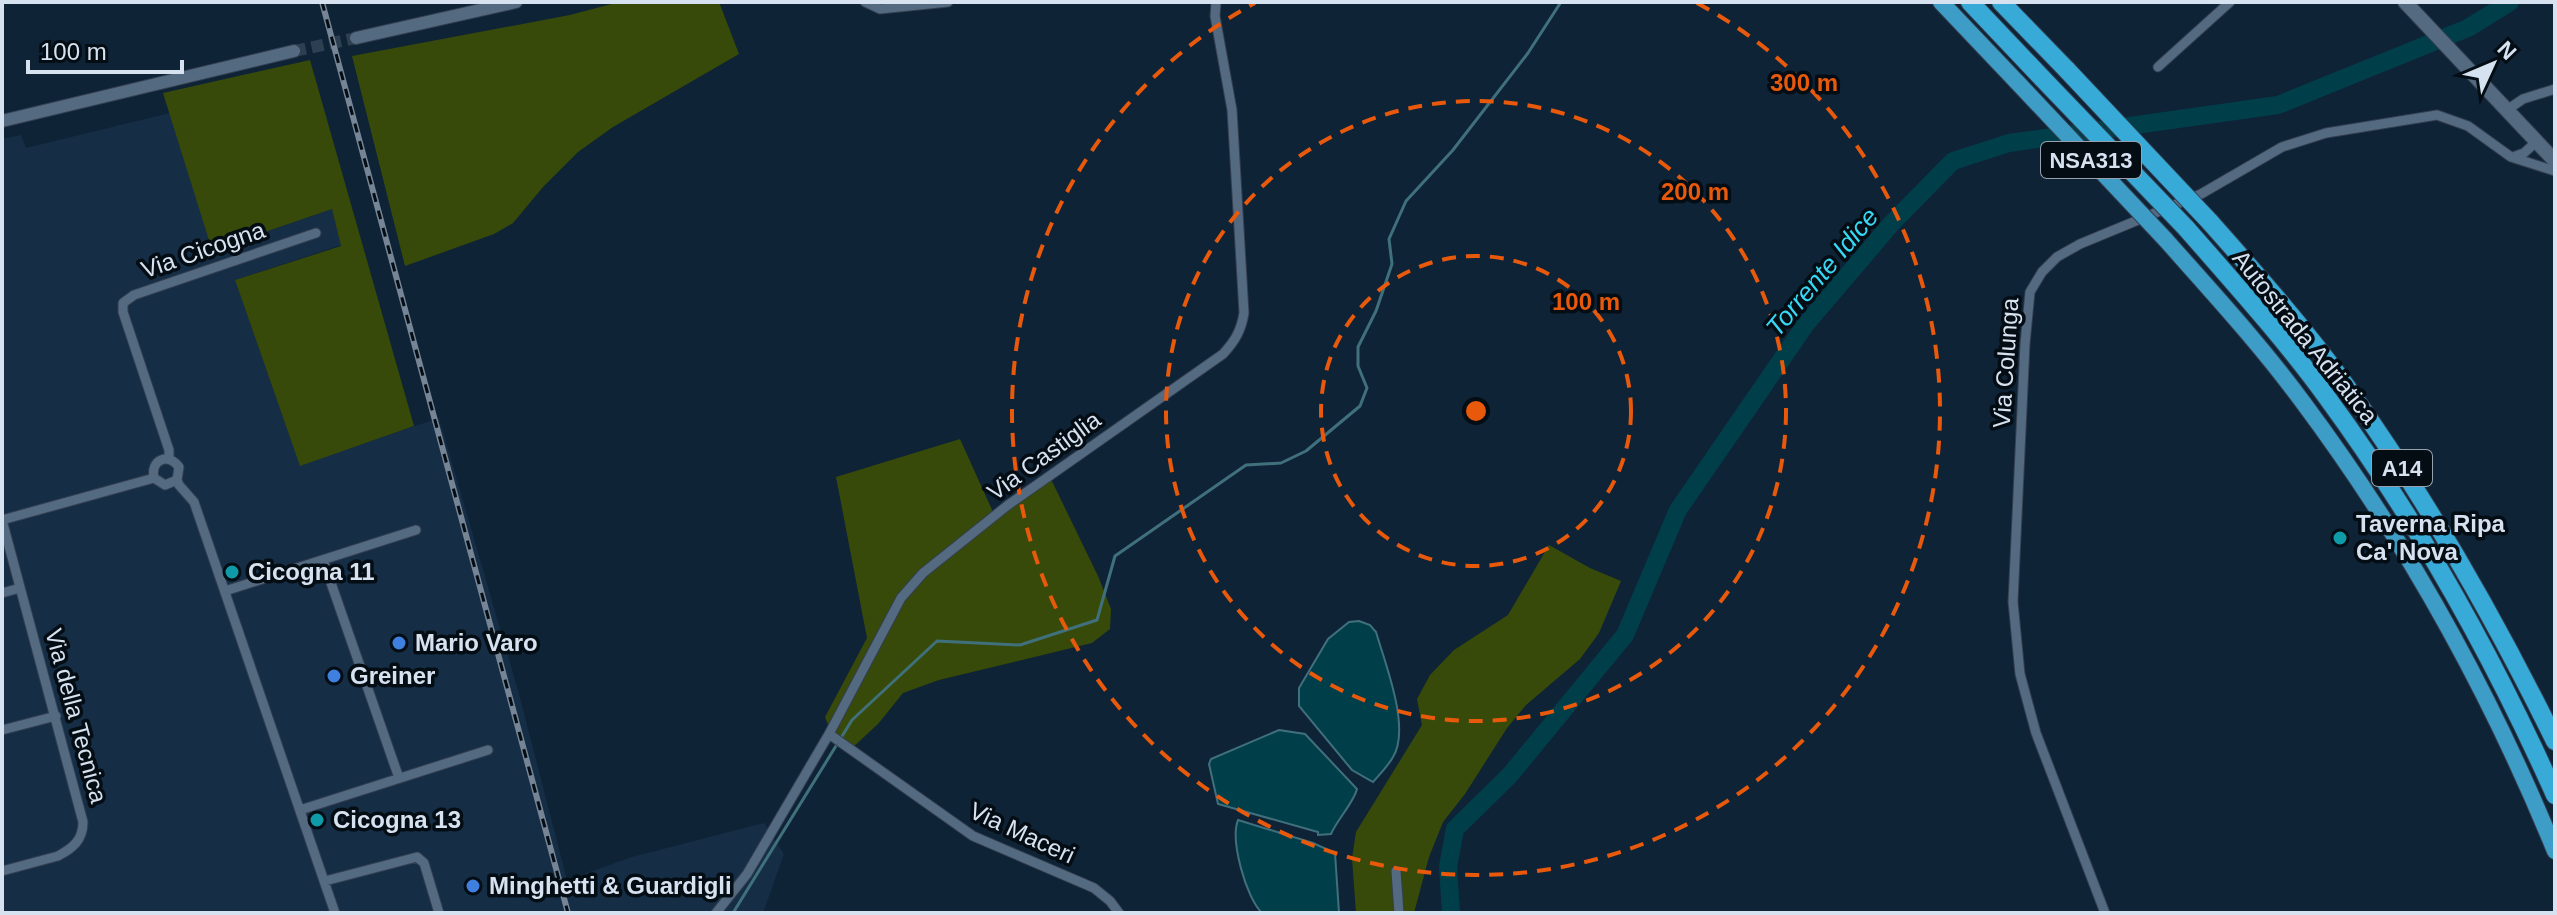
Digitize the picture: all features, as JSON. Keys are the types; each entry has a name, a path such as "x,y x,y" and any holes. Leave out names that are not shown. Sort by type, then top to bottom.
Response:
{"highway":[{"name":"NSA313","path":"1941,2 2165,239 2302,401 2387,526 2459,649 2555,851"},
{"name":"Autostrada Adriatica","path":"1970,2 2186,228 2324,393 2388,485 2447,581 2481,642 2555,795"},
{"name":"Autostrada Adriatica","path":"2001,2 2210,222 2301,327 2387,444 2468,574 2555,741"}],"main road":[{"path":"2405,2 2546,152"}],"street":[{"path":"356,38 516,2"},
{"path":"865,2 880,9 893,9 948,2"},
{"name":"Via Castiglia","path":"716,913 747,874 835,738 901,598 923,573 1008,505 1223,354 1241,330 1244,313 1232,110 1215,16 1216,2"},
{"path":"2158,67 2230,2"},
{"path":"2,121 294,51"},
{"path":"2507,110 2523,99 2555,89"},
{"name":"Via Colunga","path":"2105,913 2036,733 2020,674 2013,602 2025,344 2030,292 2042,272 2057,257 2080,244 2201,194 2282,147 2326,133 2437,115 2468,126 2511,157 2555,171"},
{"path":"2511,157 2546,152"},
{"path":"2531,164 2541,161 2546,152"},
{"name":"Via Cicogna","path":"316,233 134,295 123,303 123,312 169,450 169,459 179,467 177,480 194,502 335,913"},
{"path":"154,478 154,465 160,460 169,459"},
{"path":"2,520 154,478 165,485 177,480"},
{"name":"Via della Tecnica","path":"2,520 82,813 83,830 80,839 58,856 2,871"},
{"path":"225,591 416,530"},
{"path":"323,560 399,778"},
{"path":"2,593 20,588"},
{"path":"2,730 56,716"},
{"name":"Via Maceri","path":"835,738 973,836 1094,888 1119,913"},
{"path":"300,810 488,750"},
{"path":"325,881 417,857 424,863 439,913"},
{"path":"1396,871 1399,913"}],"shaded area":[{"path":"170,113 213,250 332,209 341,245 235,280 300,465 439,418 519,694 567,880 632,857 764,823 784,854 763,913 2,913 2,139 21,135 26,148"},
{"path":"1359,621 1370,625 1376,632 1398,713 1398,745 1391,760 1373,782 1352,770 1299,706 1299,688 1328,639 1349,622"},
{"path":"1279,730 1305,734 1357,789 1331,834 1318,835 1318,832 1218,804 1209,764 1211,759"},
{"path":"1238,820 1335,853 1339,913 1262,913 1250,895 1241,868 1236,841"}],"green space":[{"path":"619,2 719,2 739,54 613,127 578,152 513,223 494,234 405,266 352,56 570,15"},
{"path":"310,60 414,426 300,466 235,280 341,246 332,209 212,250 163,93"},
{"path":"960,439 993,512 1048,473 1098,576 1111,609 1110,629 1092,643 939,680 903,693 878,724 851,749 833,738 825,717 867,638 836,477"},
{"path":"1549,545 1621,581 1599,633 1580,659 1526,705 1507,728 1465,794 1443,822 1429,857 1414,913 1356,913 1352,858 1356,832 1422,725 1417,699 1430,675 1454,650 1508,615"}],"waterway":[{"path":"733,913 852,720 937,641 1020,645 1097,620 1115,556 1246,465 1281,463 1306,451 1360,406 1367,388 1358,366 1358,347 1376,311 1392,264 1389,239 1406,201 1453,150 1528,53 1561,2"},
{"name":"Torrente Idice","path":"1451,913 1448,867 1455,829 1510,775 1625,635 1678,510 1806,324 1892,223 1953,161 2009,143 2278,105 2468,28 2510,2"}],"tunnel":[{"path":"294,51 356,38"}],"railway":[{"path":"322,2 568,913"}],"place":[{"name":"Taverna Ripa Ca' Nova","path":"2340,538"},
{"name":"Cicogna 11","path":"232,572"},
{"name":"Mario Varo","path":"399,643"},
{"name":"Greiner","path":"334,676"},
{"name":"Cicogna 13","path":"317,820"},
{"name":"Minghetti & Guardigli","path":"473,886"}]}
